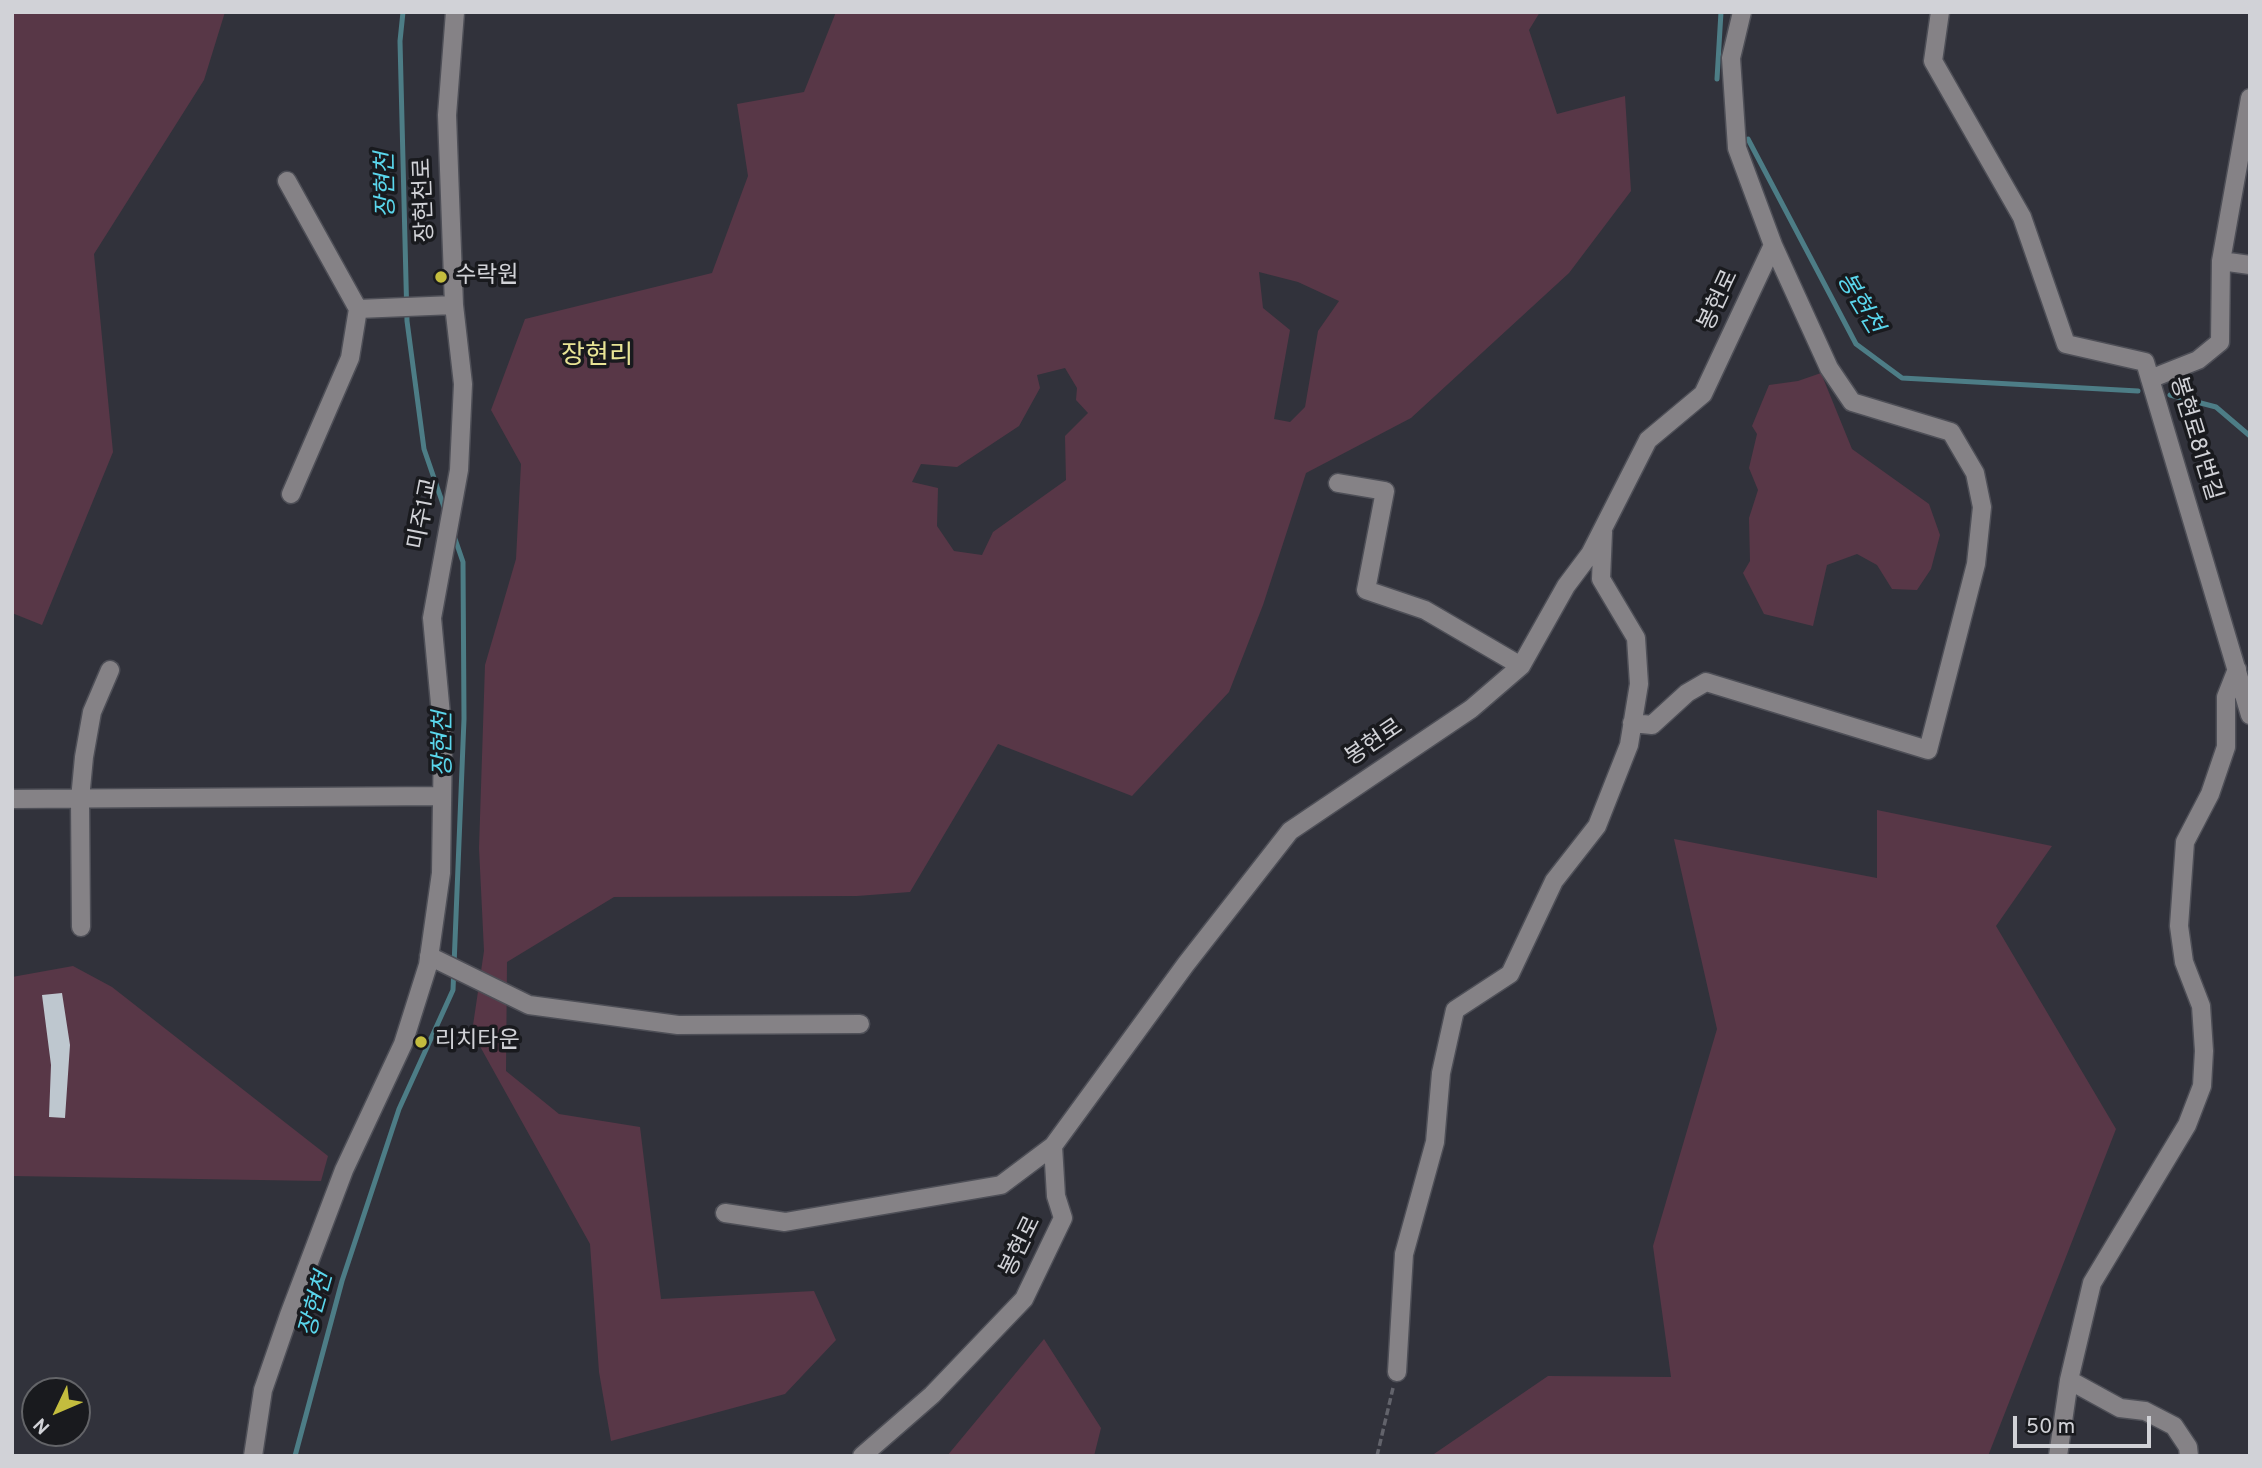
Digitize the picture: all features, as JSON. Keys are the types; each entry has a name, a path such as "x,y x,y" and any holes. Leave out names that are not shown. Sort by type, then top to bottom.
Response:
{"street":[{"name":"장현천로","path":"455,12 447,115 454,305 463,384 459,470"},
{"path":"1632,723 1652,725 1687,693 1706,682 1928,750 1976,564 1982,507 1975,473 1951,432 1852,402 1829,368 1773,245 1737,148 1731,58 1742,12"},
{"name":"봉현로81번길","path":"1940,12 1933,61 2022,217 2066,344 2145,362 2250,715"},
{"path":"2150,379 2198,360 2220,342 2221,261 2250,98"},
{"path":"287,181 358,309 350,358 291,494"},
{"name":"봉현로","path":"862,1456 932,1395 1024,1299 1063,1218 1056,1196 1053,1146 1186,964 1290,831 1471,709 1521,666 1566,586 1590,554 1648,440 1703,394 1773,245"},
{"path":"2221,261 2250,265"},
{"path":"358,309 454,305"},
{"name":"미주1교","path":"253,1456 263,1390 289,1315 344,1170 403,1044 436,959 441,873 443,736 432,618 439,567 459,470"},
{"path":"1338,483 1385,491 1366,590 1425,610 1521,666"},
{"path":"1397,1372 1404,1254 1435,1142 1441,1073 1455,1010 1510,974 1554,881 1597,826 1629,745 1639,684 1636,638 1601,579 1604,524"},
{"path":"2058,1456 2069,1380 2092,1283 2187,1125 2202,1086 2204,1051 2201,1006 2184,962 2179,926 2185,842 2210,794 2226,747 2227,697 2237,669"},
{"path":"81,927 80,799 87,729 110,670"},
{"path":"12,799 442,796"},
{"path":"436,959 529,1005 678,1025 860,1024"},
{"path":"725,1213 785,1222 1001,1185 1053,1146"},
{"path":"2069,1380 2120,1408 2145,1411 2174,1426 2188,1447 2189,1456"}],"path":[{"path":"1377,1456 1397,1372"}],"shaded area":[{"path":"12,12 225,12 204,80 94,254 113,452 42,625 12,613"},
{"path":"836,12 1540,12 1529,30 1557,114 1625,96 1631,191 1569,273 1411,418 1306,473 1263,605 1229,692 1132,796 998,744 910,892 857,896 614,897 507,962 506,1071 559,1114 640,1127 661,1299 814,1291 836,1340 785,1394 611,1441 599,1372 590,1244 472,1032 484,951 479,848 485,665 516,559 521,464 491,410 525,319 712,273 748,176 737,104 804,92","holes":["1259,272 1298,282 1339,301 1318,331 1305,407 1290,422 1274,419 1290,330 1263,308","1065,368 1077,388 1076,400 1088,413 1065,436 1066,480 993,532 982,555 954,551 937,526 938,488 912,482 921,464 957,467 1019,426 1040,388 1037,375"]},
{"path":"1821,373 1852,449 1929,504 1940,535 1931,569 1917,590 1892,589 1877,565 1857,554 1827,565 1813,626 1764,614 1743,573 1750,561 1749,518 1758,490 1749,468 1757,434 1752,426 1769,385 1798,381"},
{"path":"1877,810 2052,846 1996,926 2116,1129 1988,1456 1431,1456 1548,1376 1671,1377 1653,1246 1717,1029 1674,839 1877,878"},
{"path":"73,966 112,987 328,1156 321,1181 12,1176 12,977"},
{"path":"1044,1339 1101,1428 1094,1456 947,1456"}],"building":[{"path":"62,993 70,1045 65,1118 49,1117 51,1065 42,995"}],"waterway":[{"name":"장현천","path":"403,12 400,41 407,321 424,449 445,510"},
{"name":"봉현천","path":"1717,79 1721,12"},
{"name":"봉현천","path":"1748,139 1856,344 1902,378 2138,391"},
{"name":"봉현천","path":"2170,395 2216,407 2250,436"},
{"name":"장현천","path":"295,1456 342,1281 399,1109 453,990 464,719 463,562 454,536"}],"place":[{"name":"수락원","path":"441,277"},
{"name":"리치타운","path":"421,1042"}],"district":[{"name":"장현리","path":"597,358"}]}
